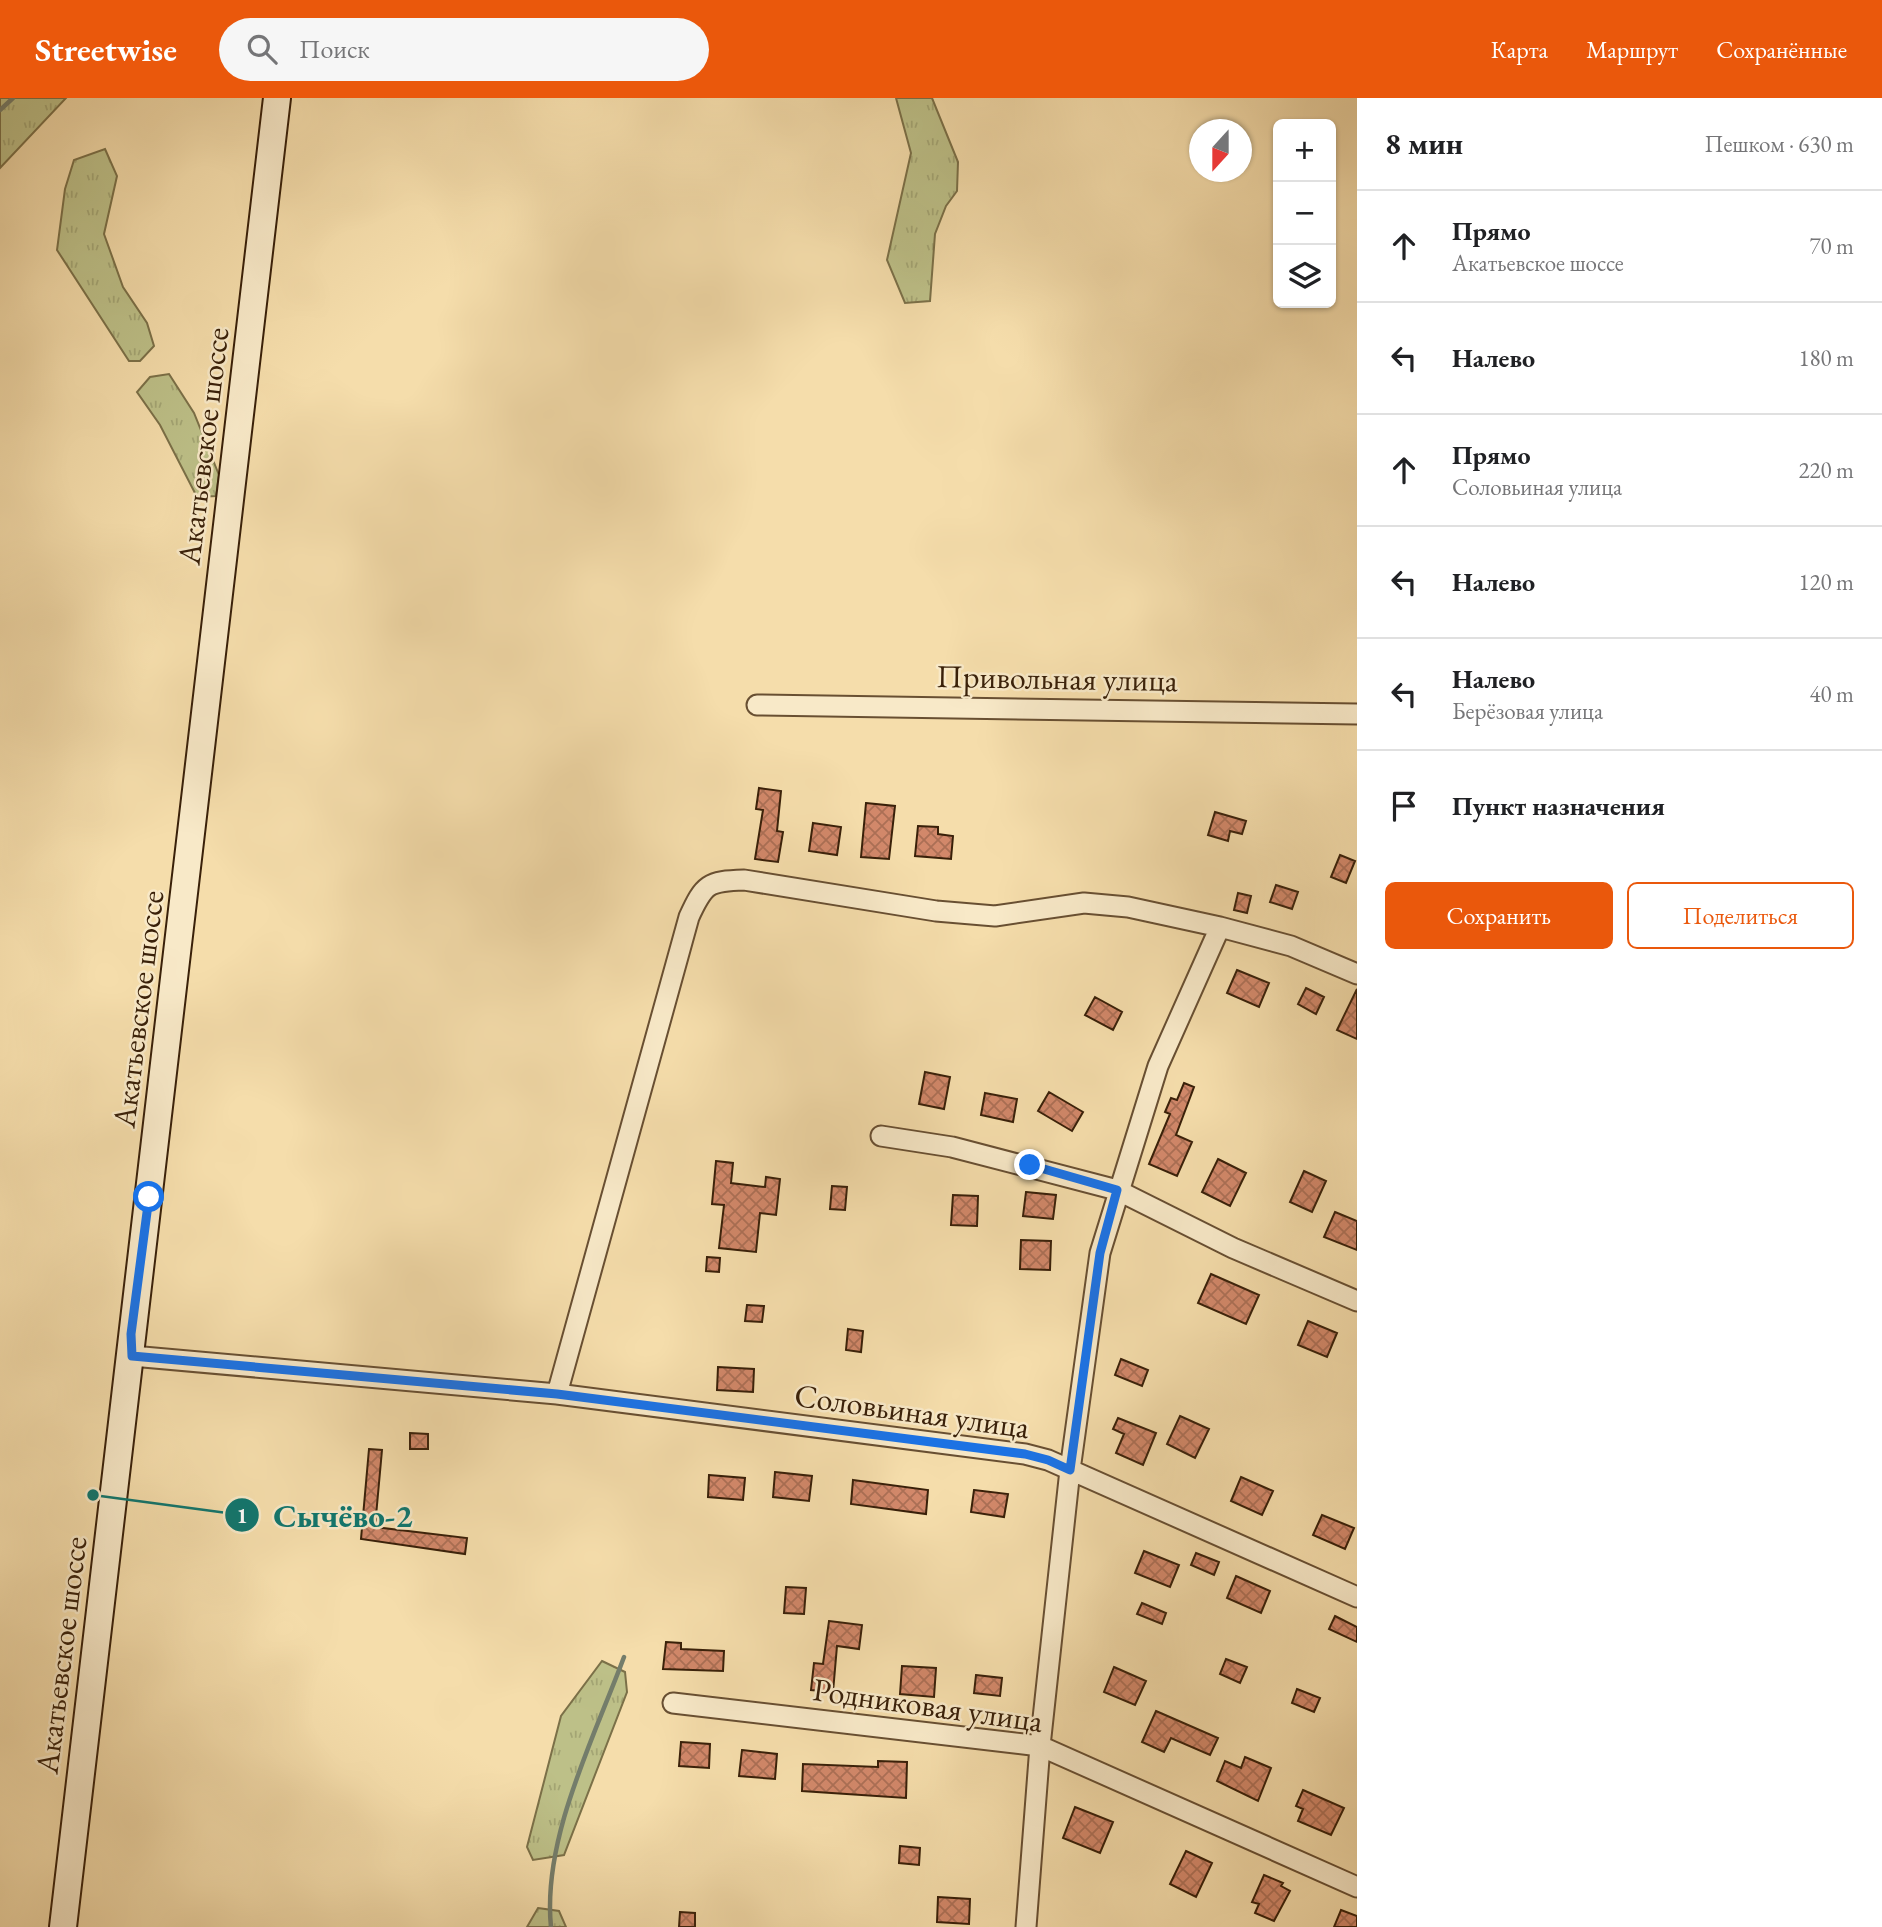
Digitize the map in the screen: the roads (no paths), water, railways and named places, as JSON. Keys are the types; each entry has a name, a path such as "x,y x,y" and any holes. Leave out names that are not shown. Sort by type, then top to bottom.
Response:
{"street":[{"name":"Акатьевское шоссе","path":"63,1927 122,1408 132,1356 131,1334 277,98"},
{"name":"Привольная улица","path":"757,705 1357,714"},
{"path":"557,1394 689,917 702,889 718,880 744,880 936,911 995,916 1084,903 1128,907 1291,946 1357,974"},
{"path":"1026,1927 1040,1746 1070,1470 1100,1253 1117,1190 1158,1066 1220,927"},
{"path":"881,1136 952,1147 1117,1190 1233,1248 1357,1301"},
{"name":"Соловьиная улица","path":"132,1356 557,1394 1025,1454 1048,1460 1357,1597"},
{"name":"Родниковая улица","path":"673,1703 1040,1746 1357,1887"}],"waterway":[{"path":"0,110 13,98"},
{"path":"551,1927 550,1893 562,1824 585,1755 624,1657"}],"place":[{"name":"Сычёво-2","path":"93,1495"}]}
